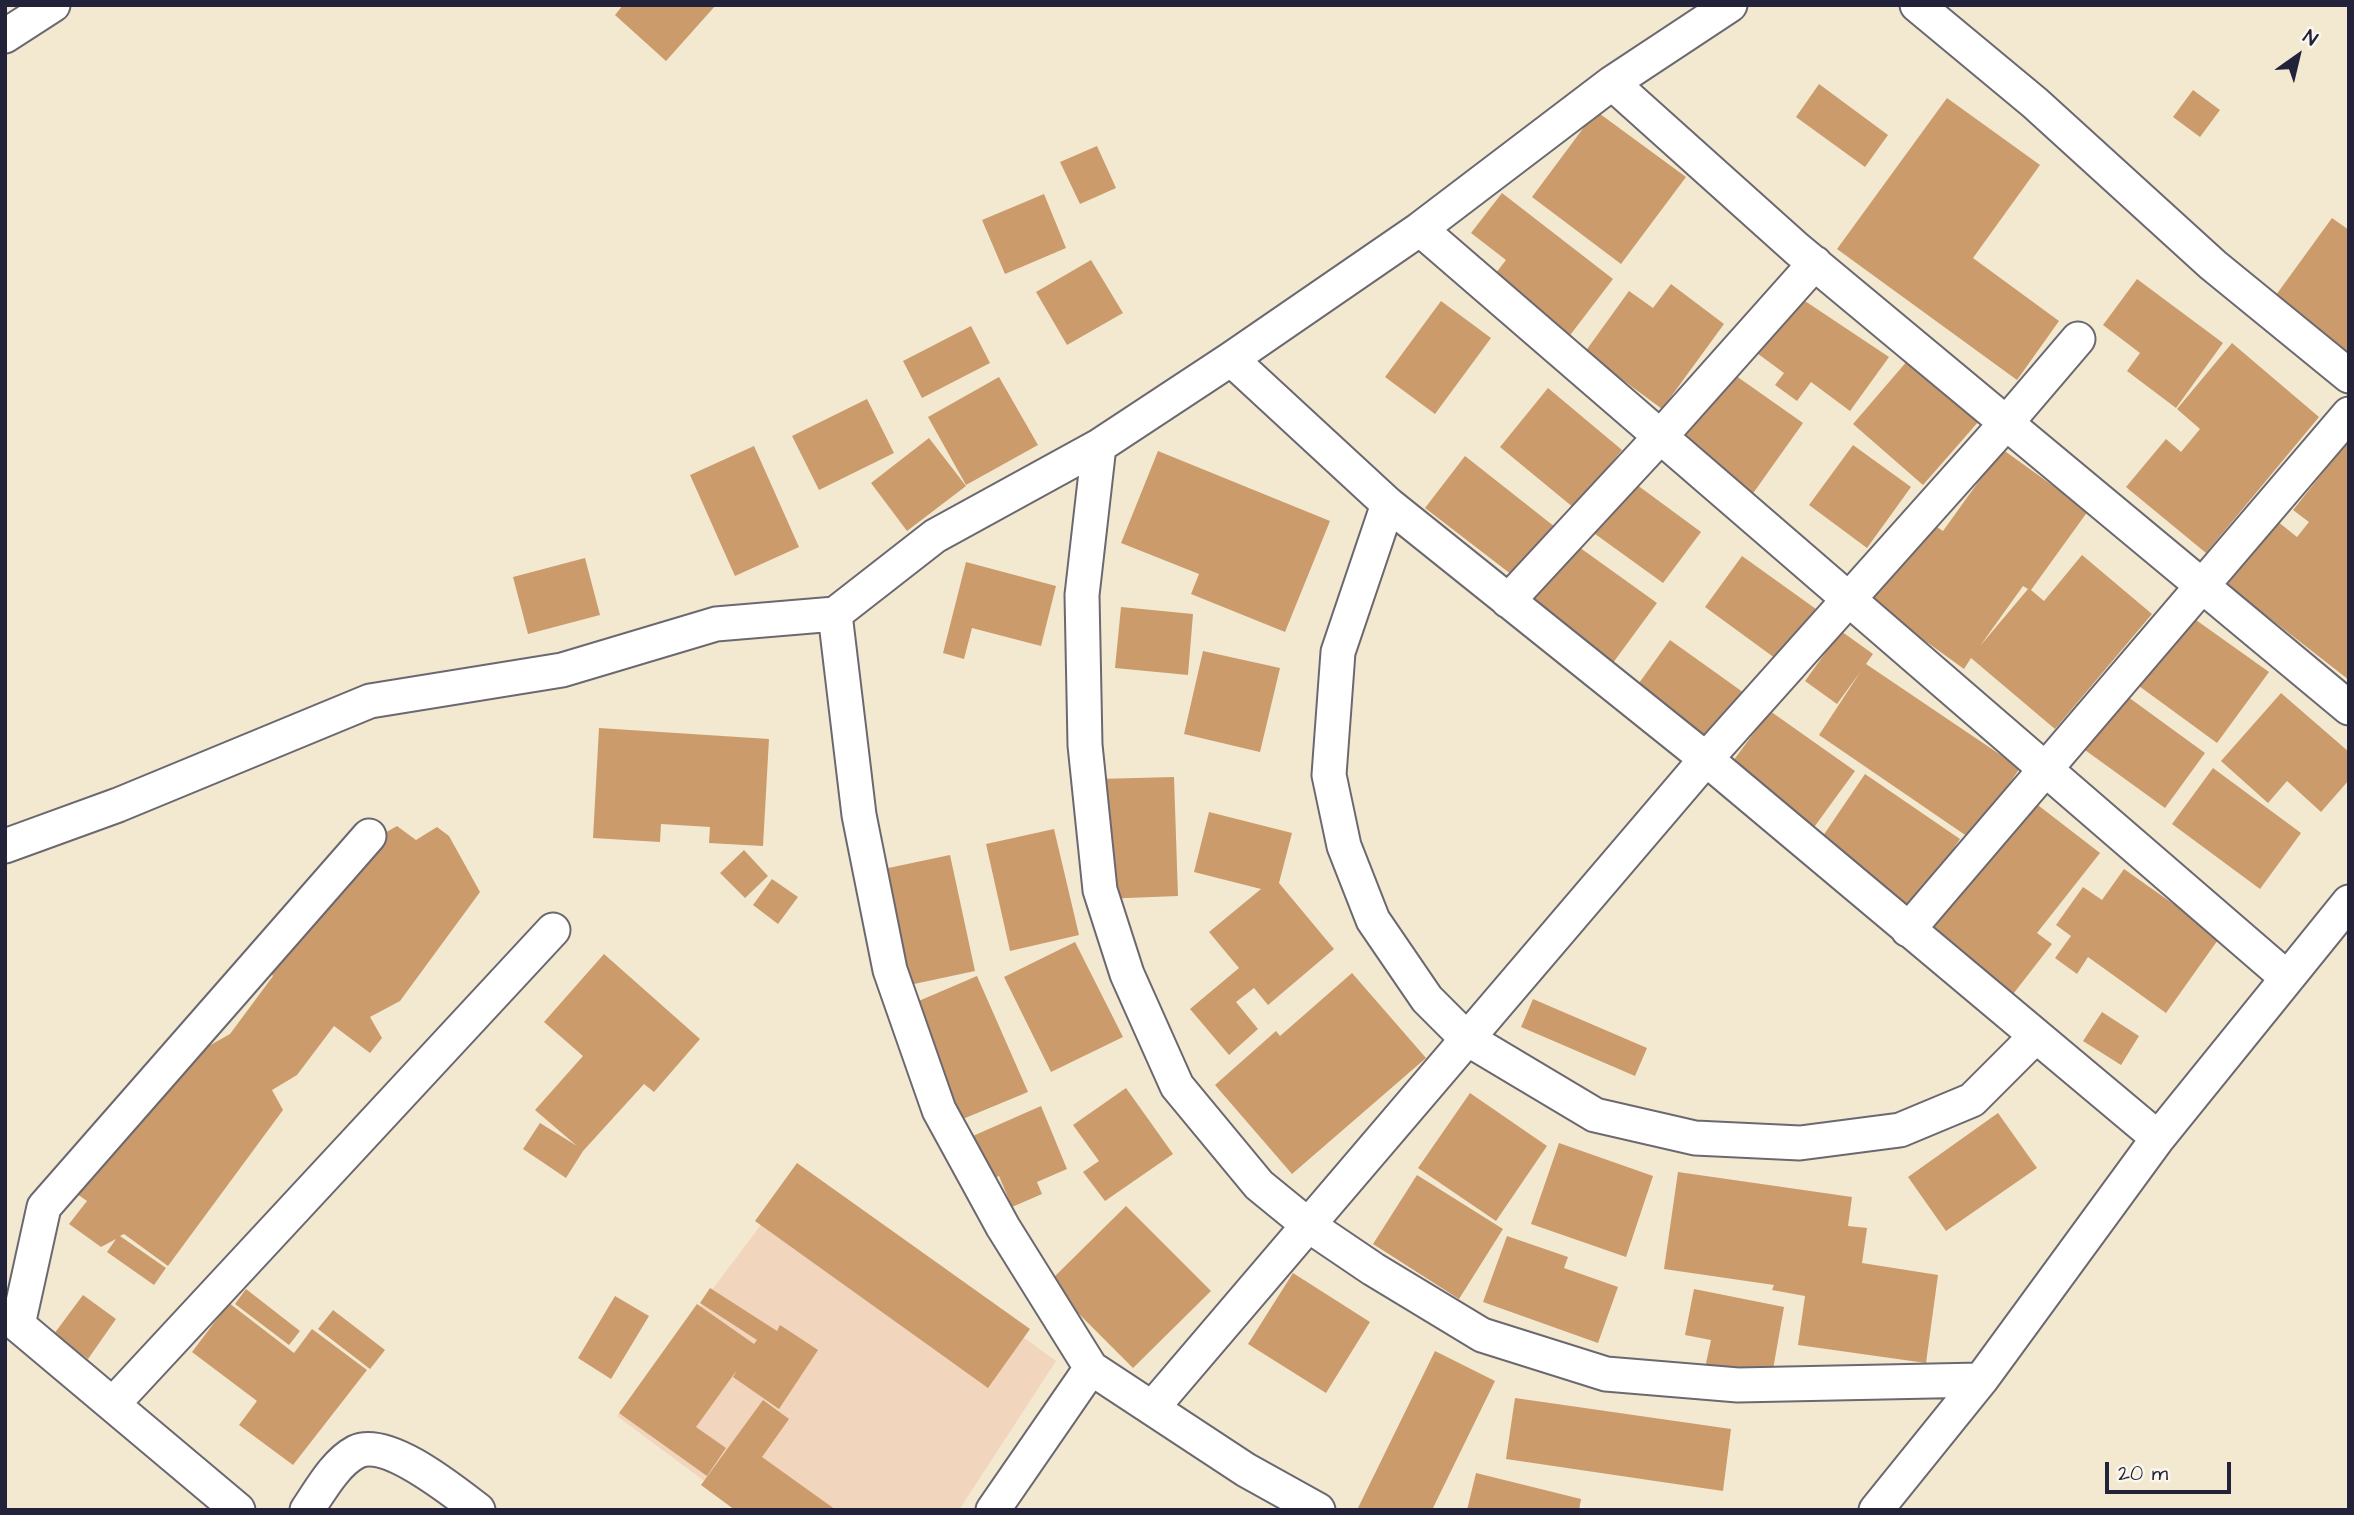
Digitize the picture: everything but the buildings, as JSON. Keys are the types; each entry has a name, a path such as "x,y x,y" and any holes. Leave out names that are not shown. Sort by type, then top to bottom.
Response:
{"street":[{"path":"5,36 53,5"},
{"path":"5,846 118,805 370,701 562,670 716,624 835,614 935,537 1099,446 1231,359 1420,229 1612,83 1730,5"},
{"path":"1917,5 2035,103 2213,265 2349,376"},
{"path":"1612,83 1815,263 2008,421 2349,708"},
{"path":"1420,229 2286,977"},
{"path":"1508,601 1660,438 1815,263"},
{"path":"1153,1407 1706,759 2078,339"},
{"path":"1231,359 1388,503 1706,759 2158,1138"},
{"path":"1908,930 2349,414"},
{"path":"1099,446 1082,595 1085,744 1100,890 1127,974 1177,1086 1259,1185 1308,1225 1482,1335 1606,1374 1738,1385 1981,1380"},
{"path":"1388,503 1338,652 1329,775 1345,846 1373,920 1427,999 1466,1038 1595,1115 1695,1138 1800,1143 1900,1130 1972,1100 2035,1037"},
{"path":"835,614 859,815 890,970 939,1110 1003,1227 1091,1368 1246,1470 1318,1510"},
{"path":"238,1510 18,1325 44,1208 369,836"},
{"path":"1877,1510 1981,1380 2158,1138 2349,902"},
{"path":"113,1405 552,930"},
{"path":"993,1510 1091,1368"},
{"path":"307,1510 330,1477 354,1453 373,1448 395,1455 478,1510"}],"shaded area":[{"path":"800,1173 1056,1361 959,1510 743,1510 617,1416"}]}
